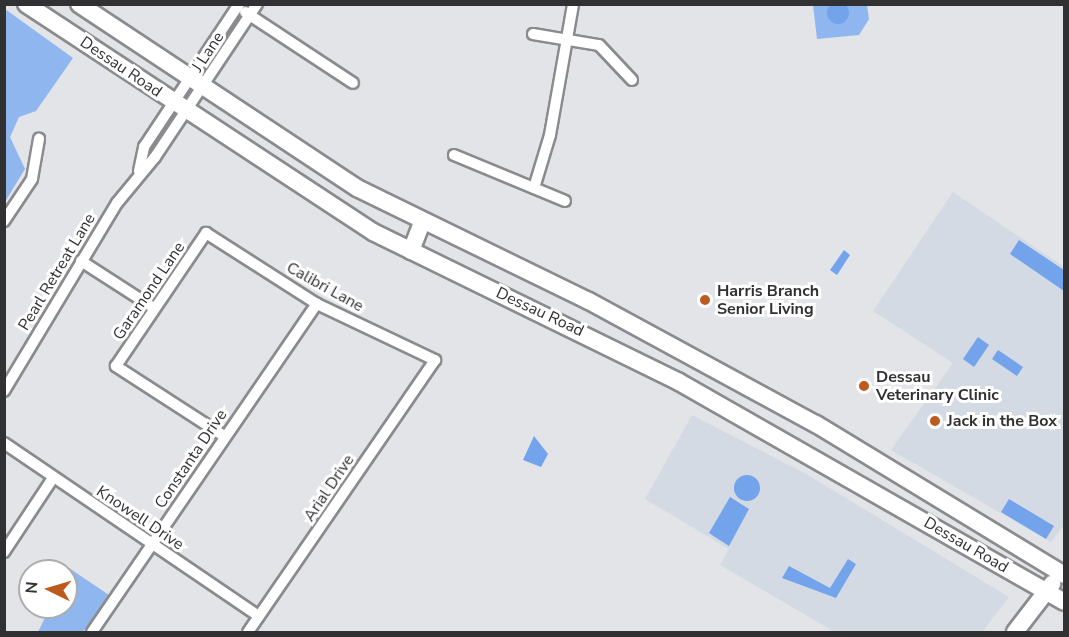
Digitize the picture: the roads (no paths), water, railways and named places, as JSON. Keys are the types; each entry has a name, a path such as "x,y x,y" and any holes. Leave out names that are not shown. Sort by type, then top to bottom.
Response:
{"main road":[{"name":"Dessau Road","path":"26,4 320,201 411,251 586,334 803,450 1065,602"},
{"name":"Dessau Road","path":"79,4 357,188 589,301 816,424 1063,571"},
{"path":"411,251 423,222"},
{"path":"803,450 816,424"},
{"path":"1015,633 1063,571"}],"street":[{"name":"J Lane","path":"197,82 257,4"},
{"path":"534,188 550,135 563,39 573,4"},
{"path":"237,5 352,83"},
{"name":"J Lane","path":"197,82 237,5"},
{"path":"533,33 599,45 632,80"},
{"path":"139,171 197,82"},
{"path":"139,171 144,147 180,107 197,82"},
{"path":"4,221 32,178 39,139"},
{"path":"454,155 564,201"},
{"name":"Pearl Retreat Lane","path":"4,391 81,261 139,171"},
{"name":"Calibri Lane","path":"206,233 317,304 435,360"},
{"name":"Garamond Lane","path":"206,233 116,366 224,436"},
{"path":"81,261 154,308"},
{"name":"Constanta Drive","path":"93,633 224,436 317,304"},
{"name":"Arial Drive","path":"248,633 435,360"},
{"name":"Knowell Drive","path":"4,443 259,616"},
{"path":"4,552 53,478"}],"place":[{"name":"Harris Branch Senior Living","path":"705,300"},
{"name":"Dessau Veterinary Clinic","path":"864,386"},
{"name":"Jack in the Box","path":"935,421"}]}
